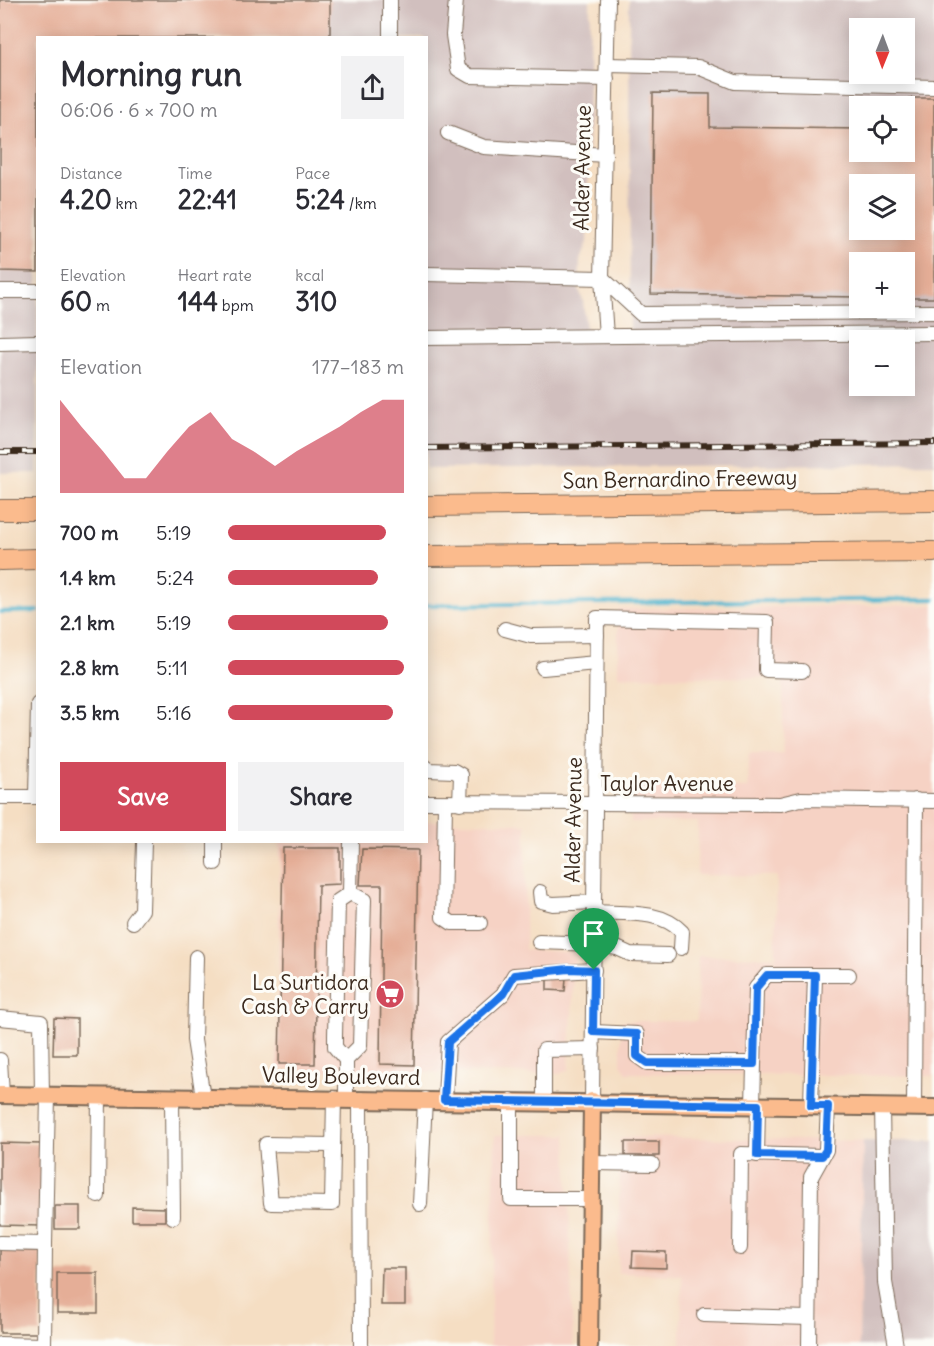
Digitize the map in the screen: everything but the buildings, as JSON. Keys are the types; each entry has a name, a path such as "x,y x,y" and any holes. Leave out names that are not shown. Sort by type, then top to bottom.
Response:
{"highway":[{"name":"San Bernardino Freeway","path":"428,506 934,501"},
{"path":"0,510 36,510"},
{"path":"428,556 934,552"},
{"path":"0,560 36,560"}],"main road":[{"name":"Valley Boulevard","path":"1,1095 934,1107"},
{"name":"Alder Avenue","path":"589,1346 592,1101"}],"street":[{"path":"390,0 390,36"},
{"path":"456,0 453,35 458,69 470,76 698,67 735,82 934,87"},
{"name":"Alder Avenue","path":"606,0 607,72 602,278 606,336"},
{"path":"448,134 484,147 605,154"},
{"path":"428,274 602,278 641,314 934,312"},
{"path":"0,291 36,291"},
{"path":"428,338 934,333"},
{"path":"0,343 36,342"},
{"name":"Alder Avenue","path":"592,1101 597,618 767,622 766,670 802,671"},
{"path":"505,629 531,636 597,635"},
{"path":"543,668 597,663"},
{"path":"428,769 454,771 461,775 460,803"},
{"path":"0,797 36,797"},
{"name":"Taylor Avenue","path":"428,802 595,805 780,804 801,799 934,801"},
{"path":"914,1107 916,800"},
{"path":"445,803 443,917 452,923 480,923"},
{"path":"133,922 142,910 144,843"},
{"path":"214,863 215,843"},
{"path":"350,893 351,843"},
{"path":"540,892 540,901 553,904 651,915 673,922 681,932 681,948"},
{"path":"350,893 338,901 335,1047 346,1060 361,1346"},
{"path":"346,1060 360,1046 364,900 350,893"},
{"path":"539,942 594,944 617,948 630,954 668,955"},
{"path":"196,957 194,1040 203,1097"},
{"path":"444,1100 448,1042 503,994 514,975 594,970"},
{"path":"757,1155 754,1064 756,988 767,975 849,975"},
{"path":"809,1346 811,1178 826,1150 819,1106 815,975"},
{"path":"0,1018 41,1022 45,1096 44,1345 0,1344"},
{"path":"593,1032 637,1034 637,1056 647,1063 754,1064"},
{"path":"544,1101 544,1050 593,1049"},
{"path":"0,1060 1,1095"},
{"path":"98,1196 99,1096"},
{"path":"172,1097 173,1217"},
{"path":"332,1145 266,1144 271,1203 332,1204 332,1145 347,1098"},
{"path":"420,1204 425,1099"},
{"path":"511,1100 511,1199 591,1199"},
{"path":"882,1107 885,1282 896,1346"},
{"path":"740,1248 741,1154 822,1156"},
{"path":"592,1163 652,1164"},
{"path":"0,1243 45,1244"},
{"path":"704,1315 809,1318"}],"shaded area":[{"path":"0,0 590,0 587,242 580,260 579,290 583,301 586,330 630,330 629,0 934,0 934,463 428,469 428,36 36,36 36,473 0,473"},
{"path":"934,605 934,1076 627,1073 621,1064 621,1021 697,1021 698,956 774,957 775,986 777,876 697,875 698,822 631,822 630,785 748,788 749,753 783,753 783,678 618,676 618,609"},
{"path":"428,821 526,824 525,950 575,952 569,1070 559,1074 277,1070 280,843 428,843"},
{"path":"495,1135 567,1135 573,1346 490,1346"},
{"path":"625,1137 863,1141 859,1346 681,1346 682,1275 618,1273 620,1139"},
{"path":"863,1141 934,1141 934,1346 859,1346"}],"waterway":[{"path":"428,605 934,599"},
{"path":"0,612 36,611"}],"railway":[{"path":"428,448 934,443"},
{"path":"0,452 36,452"}],"place":[{"name":"La Surtidora Cash & Carry","path":"390,994"}],"route":[{"path":"569,969 594,970 593,1032 637,1034 637,1056 647,1063 754,1064 756,988 767,975 815,975 811,1106 828,1106 826,1150 822,1156 757,1155 758,1105 444,1100 448,1042 503,994 514,975 569,969"}]}
